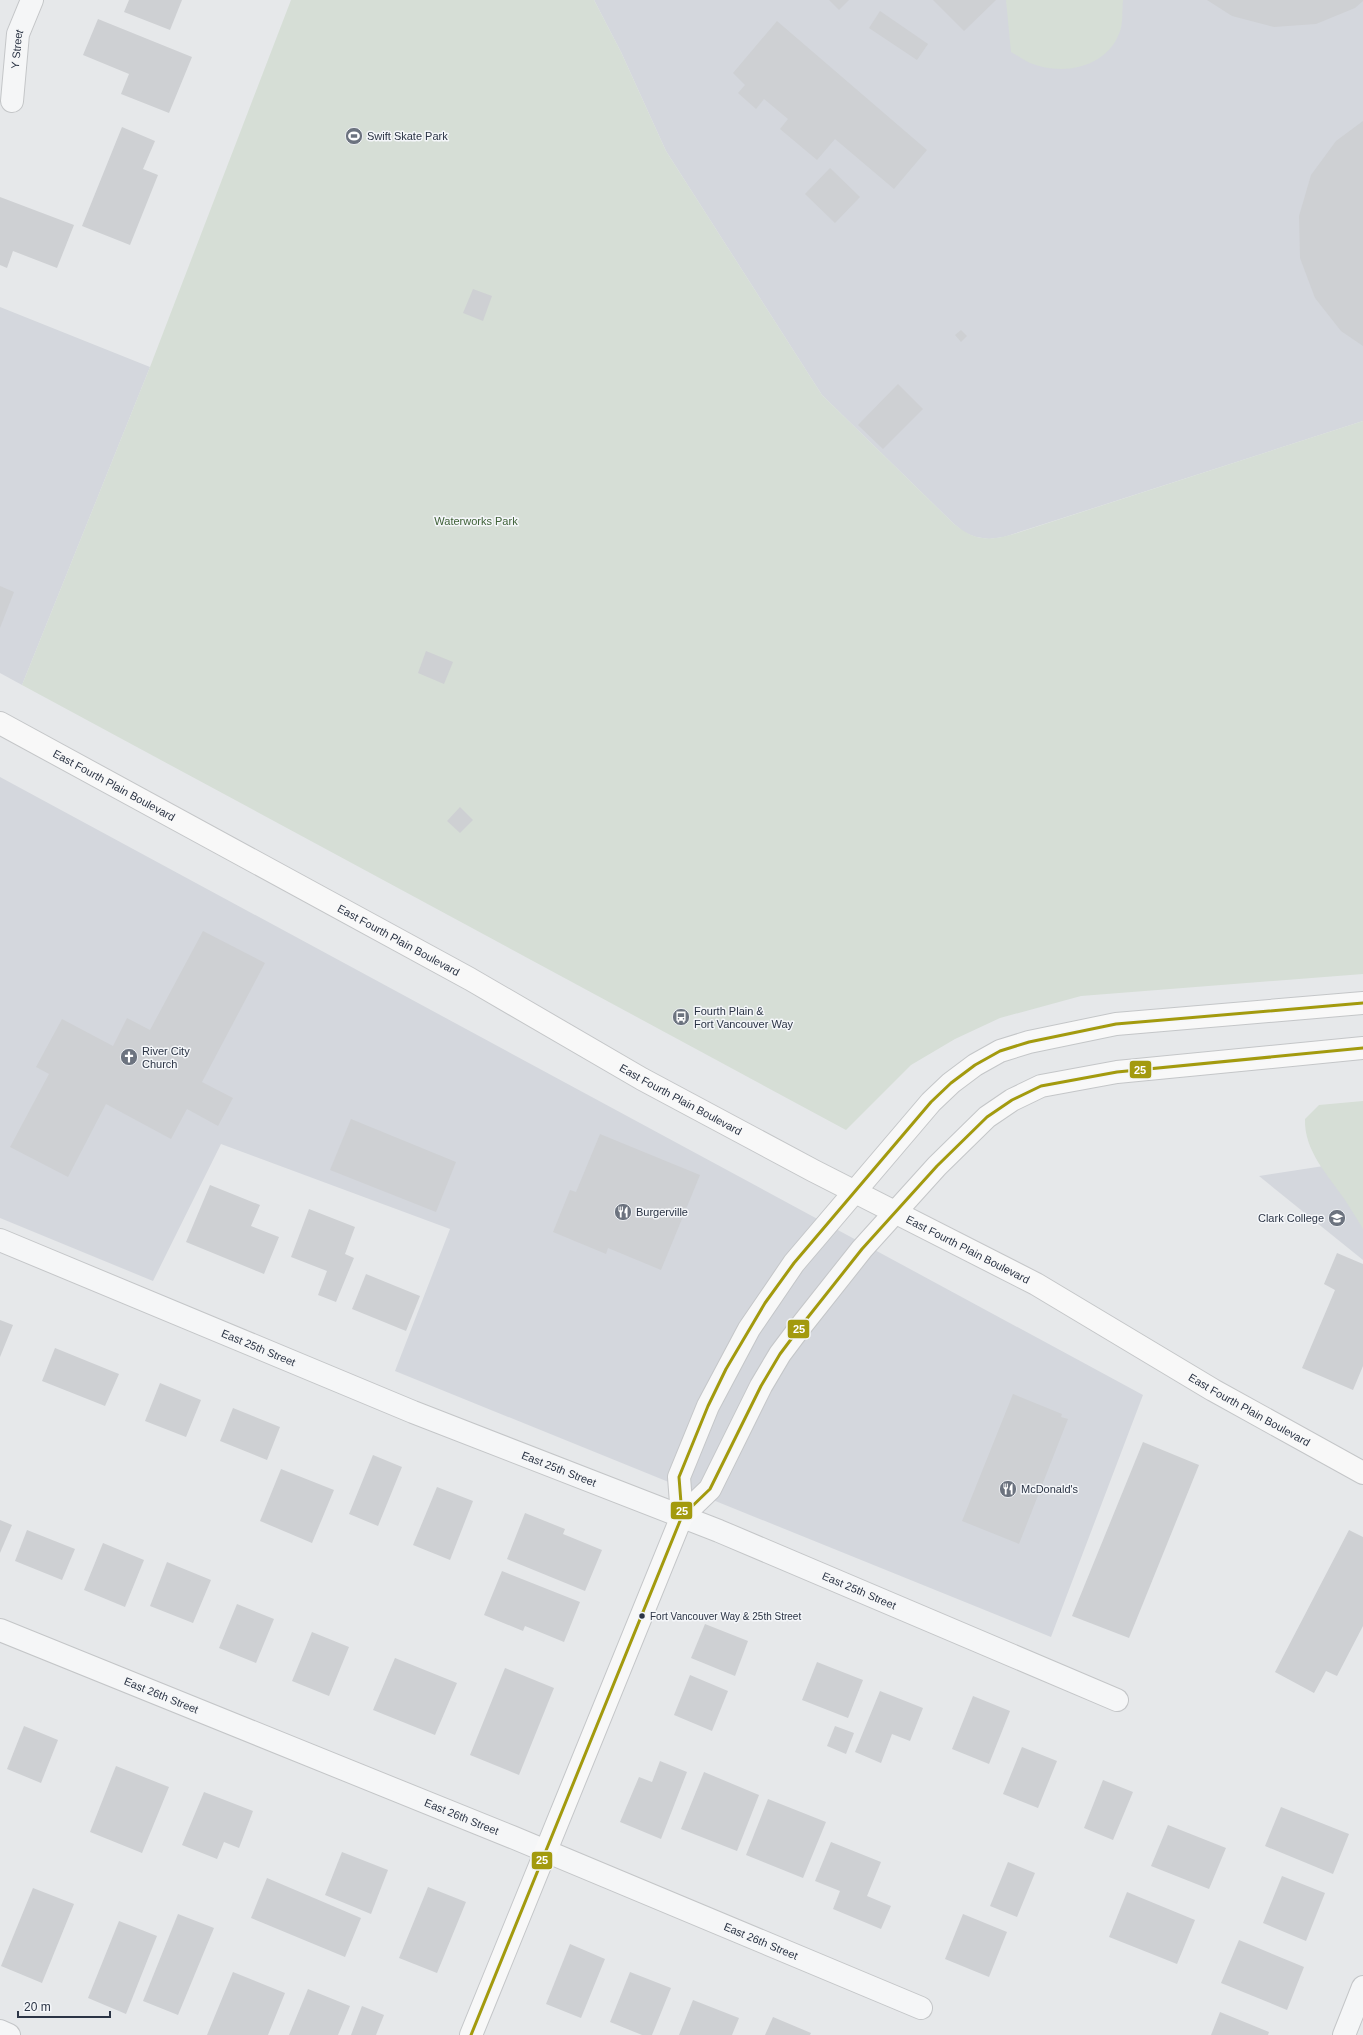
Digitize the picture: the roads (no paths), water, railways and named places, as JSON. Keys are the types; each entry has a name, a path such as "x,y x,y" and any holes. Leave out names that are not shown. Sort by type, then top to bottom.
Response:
{"street":[{"name":"Y Street","path":"12,101 18,34 32,0"},
{"name":"East Fourth Plain Boulevard","path":"0,723 470,979 642,1079 854,1192 1036,1284 1232,1401 1363,1473"},
{"path":"682,1516 679,1476 708,1406 726,1369 769,1297 794,1263 854,1192 932,1102 951,1083 975,1065 1000,1051 1035,1041 1116,1024 1363,1003"},
{"path":"471,2035 682,1516 710,1489 762,1386 780,1354 862,1249 937,1166 987,1117 1012,1100 1041,1086 1117,1072 1363,1048"},
{"name":"East 25th Street","path":"0,1240 419,1414 682,1516 785,1558 1118,1700"},
{"name":"East 26th Street","path":"0,1630 545,1851 921,2008"},
{"path":"1344,2035 1363,1987"},
{"path":"0,2031 9,2035"}],"place":[{"name":"Swift Skate Park","path":"354,136"},
{"name":"Fourth Plain & Fort Vancouver Way","path":"681,1017"},
{"name":"River City Church","path":"129,1057"},
{"name":"Burgerville","path":"623,1212"},
{"name":"Clark College","path":"1337,1218"},
{"name":"McDonald's","path":"1008,1489"},
{"name":"Fort Vancouver Way & 25th Street","path":"642,1616"}],"park label":[{"name":"Waterworks Park","path":"476,521"}]}
